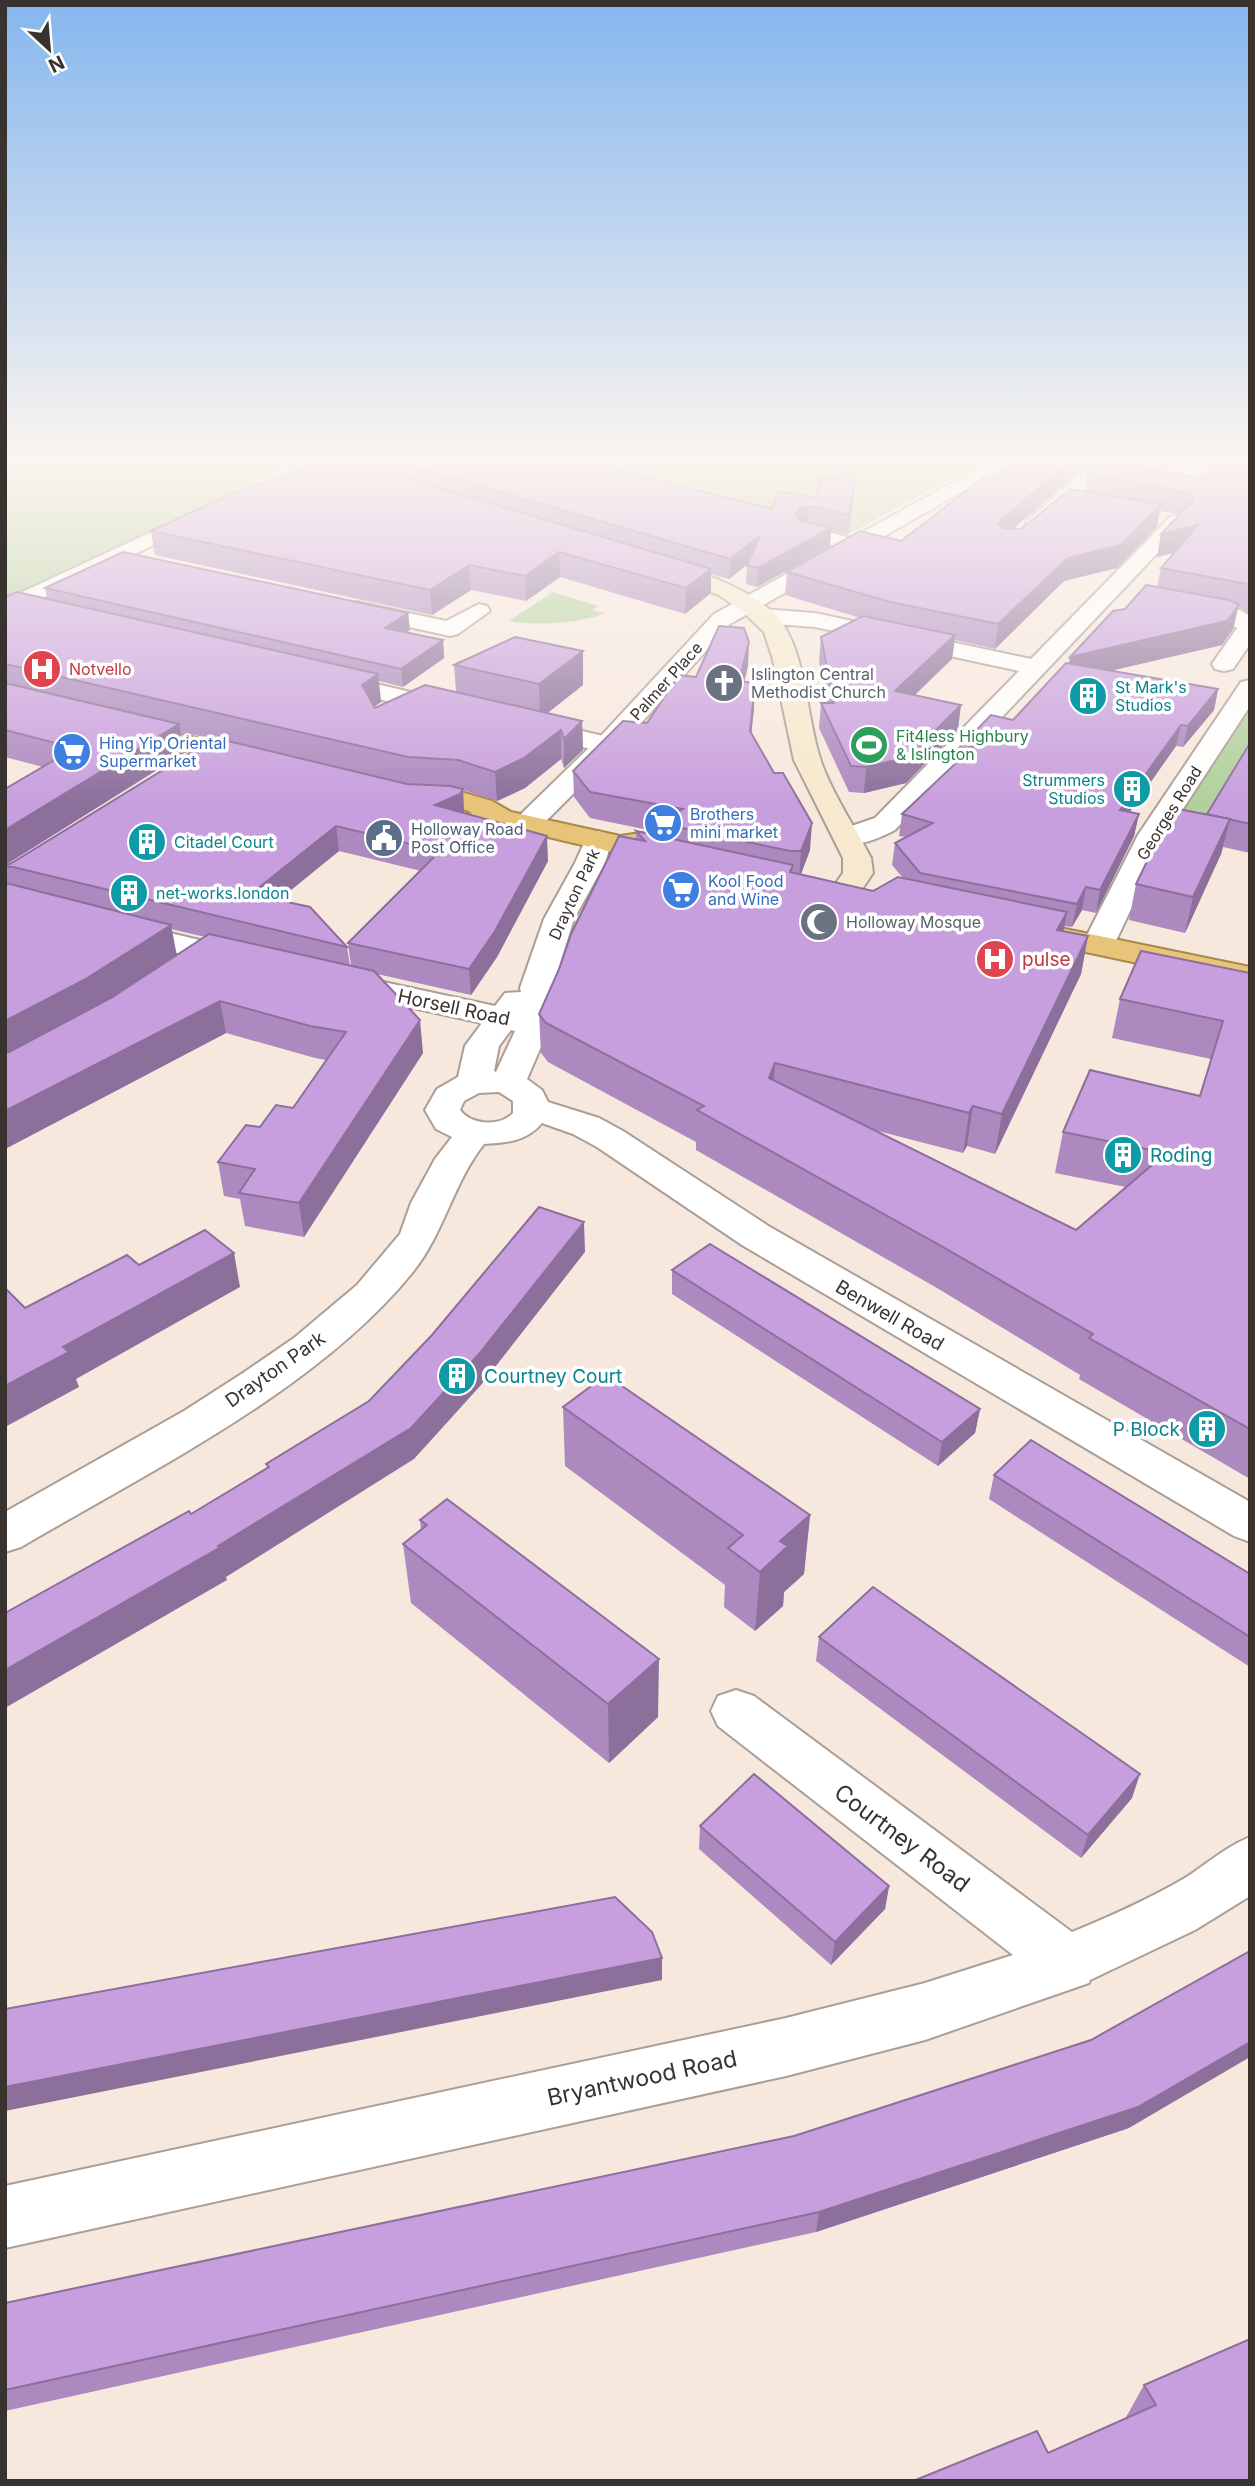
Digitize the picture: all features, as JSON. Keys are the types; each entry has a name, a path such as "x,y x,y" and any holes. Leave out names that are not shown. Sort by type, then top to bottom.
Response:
{"highway":[{"path":"109,724 270,764"},
{"path":"384,791 425,800 434,812 476,820 515,821 609,842 641,842 684,859"},
{"path":"1002,925 1250,976"}],"main road":[{"path":"676,573 718,586 755,611 775,630 781,644 807,760 860,867 839,891"}],"street":[{"path":"8,608 81,573"},
{"name":"Palmer Place","path":"515,821 607,745 716,624 755,611 814,573"},
{"path":"847,837 885,824 1127,573"},
{"path":"1106,595 1136,597"},
{"path":"1164,602 1232,615 1250,627 1224,664"},
{"path":"333,603 450,629 479,611"},
{"path":"8,608 50,615"},
{"path":"755,611 815,620 1035,667"},
{"path":"307,674 480,715"},
{"name":"Georges Road","path":"1098,945 1152,835 1250,687"},
{"path":"505,721 607,745"},
{"path":"186,768 213,750"},
{"name":"Drayton Park","path":"5,1534 199,1422 309,1348 371,1296 400,1262 418,1236 430,1203 453,1159 474,1133 510,1129 526,1120 505,1092 543,1005 536,988 559,919 590,863 609,842"},
{"path":"94,923 273,967"},
{"path":"177,973 209,952"},
{"name":"Horsell Road","path":"312,976 535,1024"},
{"path":"505,1092 480,1065 482,1046 513,1002 536,988"},
{"path":"474,1133 458,1128 449,1121 444,1113 444,1104 450,1096 505,1092"},
{"name":"Benwell Road","path":"505,1092 603,1134 756,1237 1250,1524"},
{"name":"Courtney Road","path":"736,1711 1069,1964"},
{"name":"Bryantwood Road","path":"5,2217 816,2041 984,1994 1069,1964 1195,1904 1227,1883 1250,1862"}],"green space":[{"path":"5,573 65,573 5,601"},
{"path":"553,592 598,606 592,610 605,613 558,623 509,621"},
{"path":"1250,709 1250,764 1201,842 1165,838"}],"building":[{"path":"77,573 221,573 408,613 385,628 443,640 401,669 45,588"},
{"path":"350,573 456,573 430,590"},
{"path":"633,573 706,573 686,588"},
{"path":"790,573 1052,573 998,624 890,602"},
{"path":"1188,573 1250,573 1250,586"},
{"path":"1146,585 1229,600 1239,605 1227,621 1070,657 1113,611 1125,609"},
{"path":"17,592 378,674 362,685 375,708 425,685 582,721 564,739 561,730 524,758 495,772 458,760 408,757 5,664 5,597"},
{"path":"863,616 955,635 895,691 961,705 909,757 866,767 851,766 821,703 834,703 821,637"},
{"path":"719,626 744,628 749,642 739,681 755,683 750,731 774,773 783,773 812,823 801,851 790,851 658,823 683,809 590,792 573,771 623,721 647,723 679,675 696,677"},
{"path":"515,637 583,651 539,684 454,665"},
{"path":"1066,663 1218,689 1188,726 1181,725 1120,810 1139,814 1100,890 1086,887 1077,904 920,873 895,843 933,823 902,814 974,746 957,750 991,715 1013,720"},
{"path":"5,683 179,724 5,830 5,789 75,748 5,730"},
{"path":"215,738 407,784 463,789 460,794 435,805 547,836 495,931 469,969 348,943 440,851 336,826 251,894 310,907 347,947 5,867"},
{"path":"1250,743 1250,824 1207,814"},
{"path":"1173,808 1230,819 1193,897 1136,884"},
{"path":"636,831 793,865 790,872 873,891 898,877 1067,912 1057,930 1088,936 1002,1114 973,1106 969,1113 775,1063 769,1078 1076,1230 1166,1153 1063,1132 1090,1070 1200,1096 1223,1021 1120,999 1141,951 1250,973 1250,1429 1089,1338 1093,1334 943,1247 697,1110 704,1106 546,1023 539,1014 571,934 619,836 645,841"},
{"path":"5,883 171,925 84,980 5,1021"},
{"path":"209,934 374,971 420,1020 299,1203 239,1193 255,1169 218,1162 246,1125 260,1127 276,1105 293,1108 346,1032 310,1026 220,1001 5,1111 5,1052 111,998"},
{"path":"539,1207 584,1222 479,1354 411,1428 218,1546 219,1548 5,1670 5,1613 189,1511 191,1514 269,1467 266,1464 369,1401 432,1335"},
{"path":"205,1230 234,1253 63,1347 69,1352 5,1386 5,1288 25,1308 127,1255 139,1265"},
{"path":"710,1244 980,1409 942,1442 672,1270"},
{"path":"606,1375 810,1515 780,1541 788,1546 760,1572 728,1548 743,1535 563,1407"},
{"path":"1031,1440 1250,1574 1250,1637 994,1475"},
{"path":"447,1499 659,1659 608,1704 403,1544 427,1525 420,1520"},
{"path":"873,1587 1140,1774 1088,1835 819,1637"},
{"path":"754,1774 889,1886 835,1942 700,1826"},
{"path":"615,1897 652,1932 662,1958 5,2087 5,2009"},
{"path":"1250,1951 1250,2042 1138,2107 819,2212 5,2390 5,2303 794,2136 1091,2040"},
{"path":"1250,2339 1250,2481 913,2481 1037,2431 1048,2453 1156,2405 1144,2385"}],"place":[{"name":"Notvello","path":"42,669"},
{"name":"Islington Central Methodist Church","path":"724,683"},
{"name":"St Mark's Studios","path":"1088,696"},
{"name":"Fit4less Highbury & Islington","path":"869,745"},
{"name":"Hing Yip Oriental Supermarket","path":"72,752"},
{"name":"Strummers Studios","path":"1132,789"},
{"name":"Brothers mini market","path":"663,823"},
{"name":"Holloway Road Post Office","path":"384,838"},
{"name":"Citadel Court","path":"147,842"},
{"name":"Kool Food and Wine","path":"681,890"},
{"name":"net-works.london","path":"129,893"},
{"name":"Holloway Mosque","path":"819,922"},
{"name":"pulse","path":"995,959"},
{"name":"Roding","path":"1123,1155"},
{"name":"Courtney Court","path":"457,1376"},
{"name":"P Block","path":"1207,1429"}]}
